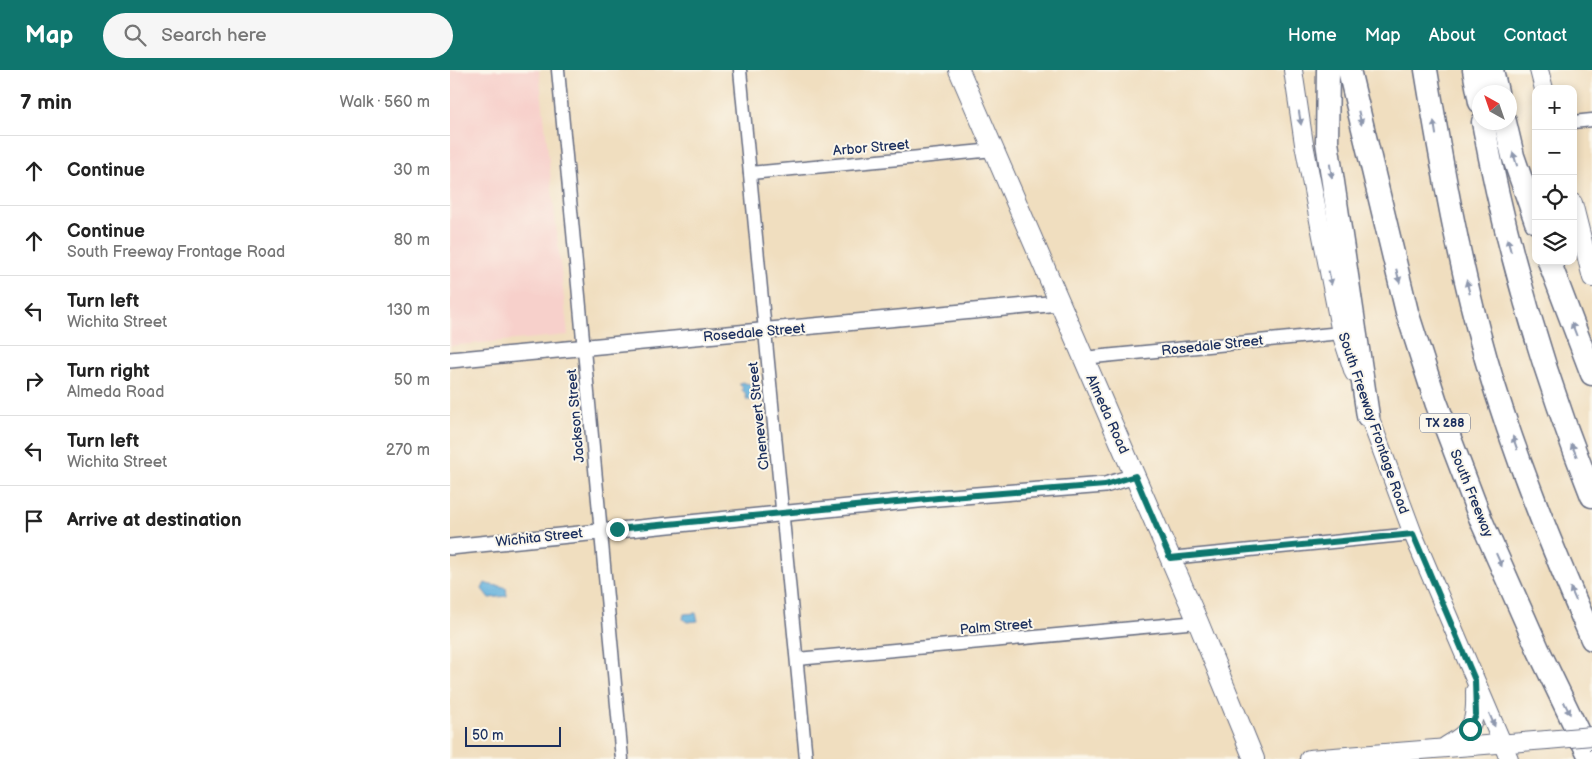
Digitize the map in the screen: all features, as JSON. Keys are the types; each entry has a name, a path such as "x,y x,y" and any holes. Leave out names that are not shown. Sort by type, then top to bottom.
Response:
{"highway":[{"path":"1328,70 1326,142 1368,416"},
{"name":"South Freeway","path":"1349,70 1407,312 1436,402 1481,520 1538,649 1591,759"},
{"path":"1426,70 1444,179 1463,268 1486,360 1557,558 1592,639"},
{"path":"1474,70 1477,85"},
{"path":"1492,70 1496,85"},
{"path":"1484,130 1498,203 1528,317 1567,434 1592,496"},
{"path":"1507,130 1513,156 1535,220"},
{"path":"1551,265 1592,374"}],"main road":[{"name":"Almeda Road","path":"958,70 1198,622 1254,759"},
{"name":"South Freeway Frontage Road","path":"1292,70 1306,154 1341,333 1368,416 1413,534 1506,751"},
{"path":"1539,70 1543,85"},
{"path":"1577,219 1592,278"},
{"path":"1443,747 1470,729 1476,715 1475,680"},
{"path":"1309,759 1443,747 1506,751 1547,740 1592,736"}],"street":[{"name":"Jackson Street","path":"558,70 622,759"},
{"name":"Chenevert Street","path":"740,70 784,513 806,759"},
{"path":"1577,122 1592,120"},
{"name":"Arbor Street","path":"750,173 994,150"},
{"name":"Rosedale Street","path":"450,360 1058,303"},
{"name":"Rosedale Street","path":"1083,358 1341,333"},
{"name":"Wichita Street","path":"450,547 784,513 1105,485 1135,476"},
{"path":"1170,558 1413,534"},
{"name":"Palm Street","path":"797,659 1198,622"}],"shaded area":[{"path":"450,70 539,70 568,335 450,346"}],"water":[{"path":"742,382 752,385 751,400 747,400 742,390 743,388 739,384"},
{"path":"485,583 506,588 507,596 489,598 482,589"},
{"path":"696,613 698,621 687,622 683,619 684,614"}],"route":[{"path":"617,529 938,498 1105,485 1135,476 1170,558 1413,534 1475,680 1476,715 1470,729"}]}
